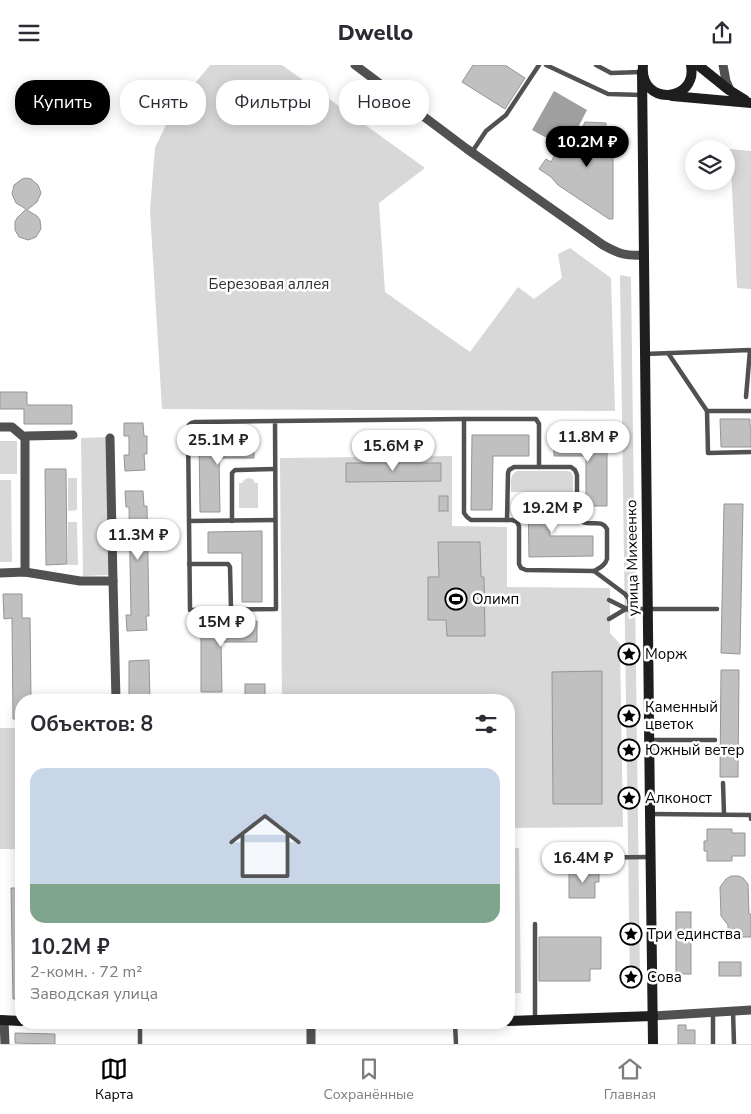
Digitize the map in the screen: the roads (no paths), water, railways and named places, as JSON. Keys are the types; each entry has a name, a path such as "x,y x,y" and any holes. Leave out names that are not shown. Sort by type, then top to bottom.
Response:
{"street":[{"path":"355,65 472,152 603,245 625,255 644,255"},
{"path":"691,65 691,78"},
{"path":"643,120 644,111 655,100 666,95 676,94 687,85 697,65 734,94 751,102"},
{"path":"723,65 729,89 734,94"},
{"path":"643,69 644,81 656,93 751,102"},
{"name":"улица Михеенко","path":"643,69 653,1044"},
{"path":"0,427 12,427 25,438 26,572"},
{"path":"25,438 26,436 73,435"},
{"path":"110,438 116,694"},
{"path":"0,573 26,572 80,581 113,581"},
{"path":"515,1021 653,1016 751,1009"},
{"path":"5,1044 2,1020 15,1021"},
{"path":"311,1029 311,1044"}],"lane":[{"path":"472,152 486,131 506,115 539,65"},
{"path":"546,65 608,95 642,95"},
{"path":"596,65 611,73 643,69"},
{"path":"645,354 750,350 746,397"},
{"path":"668,353 707,411 708,453 751,452"},
{"path":"707,411 751,411"},
{"path":"464,419 464,513 466,517 471,520 507,520 512,520 517,522 519,526 519,564 521,568 526,570 594,571 603,565 607,559 607,529 605,525 601,523 585,523 580,521 577,516 577,475 571,467 514,467 509,470 507,520"},
{"path":"275,421 276,609 190,610 188,426 191,423 275,421 536,419 539,424 539,467"},
{"path":"232,521 232,473 239,469 275,469"},
{"path":"189,521 275,521"},
{"path":"189,564 224,564 230,567 231,609"},
{"path":"594,571 625,594 629,599 630,609"},
{"path":"609,600 630,609"},
{"path":"609,619 624,610 630,609 716,609"},
{"path":"649,741 715,740"},
{"path":"723,783 724,814"},
{"path":"650,814 751,816"},
{"path":"559,858 650,857"},
{"path":"535,924 535,1020"},
{"path":"733,1011 734,1044"},
{"path":"713,1012 713,1044"},
{"path":"707,1028 713,1028"},
{"path":"140,1029 140,1044"},
{"path":"455,1029 456,1044"}],"place":[{"name":"Олимп","path":"456,599"},
{"name":"Морж","path":"629,654"},
{"name":"Каменный цветок","path":"629,716"},
{"name":"Южный ветер","path":"629,750"},
{"name":"Алконост","path":"629,798"},
{"name":"Три единства","path":"631,934"},
{"name":"Сова","path":"631,977"}],"park label":[{"name":"Березовая аллея","path":"269,284"}]}
